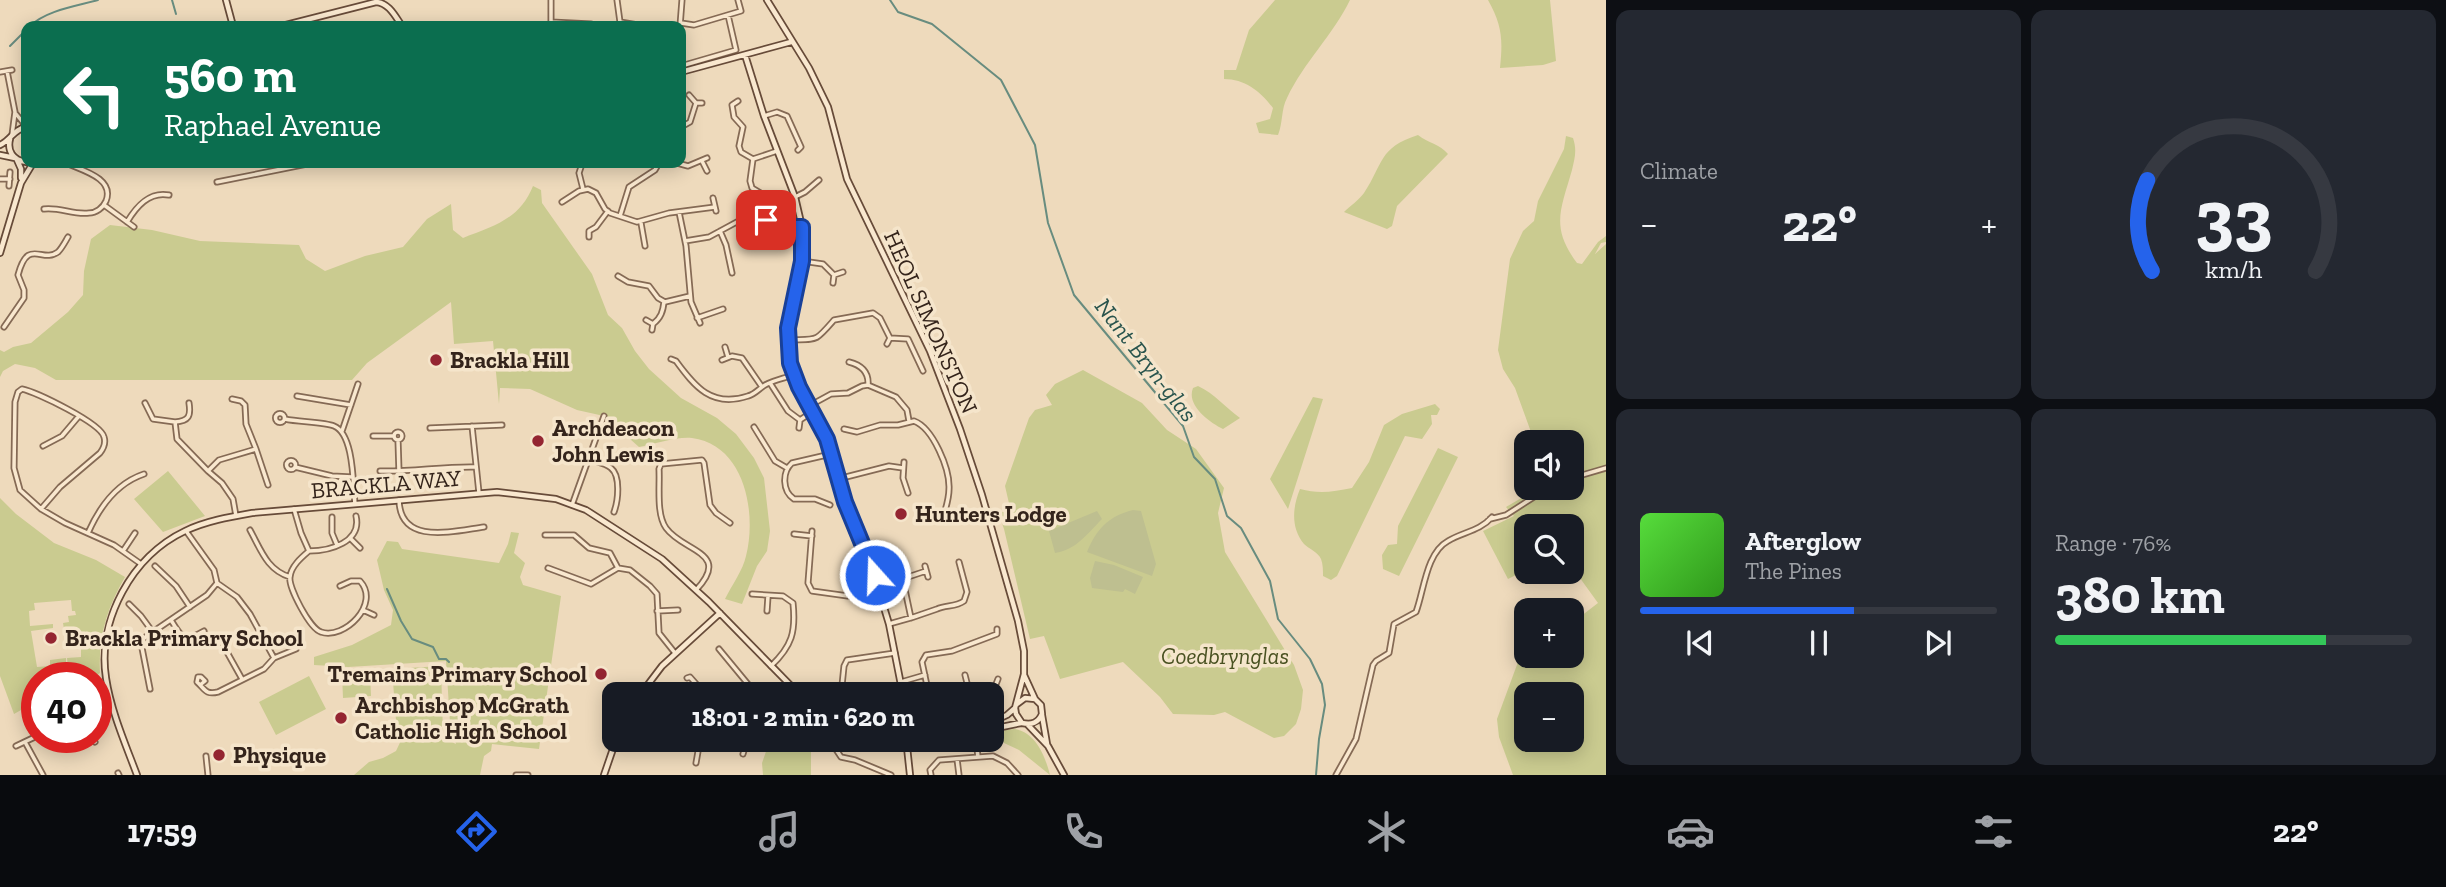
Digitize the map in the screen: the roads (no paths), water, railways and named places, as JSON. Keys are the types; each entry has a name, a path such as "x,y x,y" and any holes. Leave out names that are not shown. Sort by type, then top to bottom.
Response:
{"street":[{"path":"226,0 232,21"},
{"path":"551,0 551,21"},
{"path":"617,0 619,21"},
{"path":"681,21 682,0"},
{"path":"686,25 694,25 741,10 737,0"},
{"name":"HEOL SIMONSTON","path":"767,0 809,68 828,107 847,179 930,351 960,429 1012,593 1024,651 1024,674 1016,706"},
{"path":"302,21 376,2 383,3 398,21"},
{"path":"686,64 736,50 728,15"},
{"path":"686,71 791,42"},
{"path":"745,55 764,116 795,197 802,227 802,261 788,340 793,375 827,439 838,479 880,590 901,682 925,675"},
{"path":"0,72 10,70 15,112 9,150 21,169 21,183"},
{"path":"689,95 696,103 702,103"},
{"path":"732,105 738,101"},
{"path":"686,124 690,122 696,103"},
{"path":"726,103 732,105"},
{"path":"732,105 734,117 743,127 739,146 745,157 753,159 777,151"},
{"path":"15,112 21,122"},
{"path":"764,116 777,112 787,116 799,148 806,143"},
{"path":"0,145 21,128"},
{"path":"0,155 21,160"},
{"path":"686,165 707,158"},
{"path":"753,159 750,181 752,188 774,201"},
{"path":"702,161 707,171"},
{"path":"0,253 21,183 30,168"},
{"path":"44,209 86,214 104,205 107,192 101,180 76,168"},
{"path":"217,182 287,168"},
{"path":"581,168 579,173 583,189"},
{"path":"620,216 629,187 655,168"},
{"path":"9,186 10,172"},
{"path":"0,179 10,180"},
{"path":"795,197 817,182 820,189"},
{"path":"562,202 583,189 596,193 608,211 641,223 679,212 715,209 713,198"},
{"path":"127,222 139,205 160,194 169,195"},
{"path":"774,201 780,198"},
{"path":"773,209 774,201"},
{"path":"49,202 50,208"},
{"path":"104,205 134,227"},
{"path":"583,229 589,231 596,227 608,211"},
{"path":"679,212 685,241 690,296 699,321 721,310 721,317"},
{"path":"685,241 709,237 746,217 760,218 782,227 802,227"},
{"path":"641,223 643,243"},
{"path":"762,237 773,223"},
{"path":"589,231 589,237"},
{"path":"720,231 731,270 738,267"},
{"path":"0,319 5,325 24,298 18,275 24,259 35,252 54,254 65,239"},
{"path":"802,261 823,264 834,275"},
{"path":"834,275 843,272"},
{"path":"833,283 834,275"},
{"path":"619,285 620,278 649,286 655,296 664,301 690,296"},
{"path":"652,330 653,324 660,317 664,301"},
{"path":"788,340 815,340 825,333 834,320 868,313 880,318 890,338"},
{"path":"646,320 653,324"},
{"path":"890,338 897,337 910,342 923,371"},
{"path":"887,344 890,338"},
{"path":"725,347 728,357"},
{"path":"722,360 728,357 742,358 762,387"},
{"path":"858,364 860,358"},
{"path":"671,359 676,360 705,393 717,398 748,396 762,387 793,375"},
{"path":"849,362 858,364 867,375 868,386"},
{"path":"771,383 777,397 791,415 800,420"},
{"path":"342,431 356,397 358,384"},
{"path":"809,406 831,394 848,393 868,386 897,397 907,410 909,421"},
{"path":"41,509 60,487 100,453 104,447 104,437 99,429 79,416 36,392 22,389 15,401 14,420 14,468 20,490 41,509 123,551 141,564"},
{"path":"297,396 351,405"},
{"path":"232,399 245,405 246,424 252,434 268,485"},
{"path":"145,403 153,419 176,422 188,418 191,412 189,403"},
{"path":"43,446 62,436 79,416"},
{"path":"572,505 604,416"},
{"path":"799,428 800,420 806,416"},
{"path":"285,419 329,425 342,431 348,443 355,504"},
{"path":"844,429 857,432 909,421 920,424 939,451 949,484 944,514 951,515"},
{"path":"176,422 177,439 222,483 233,499 236,516"},
{"path":"472,425 479,493"},
{"path":"430,428 502,425"},
{"path":"450,427 451,434"},
{"path":"751,436 756,430 775,461 787,468"},
{"path":"856,439 857,432"},
{"path":"373,436 396,438 399,472"},
{"path":"208,471 219,460 256,449"},
{"path":"787,468 797,462 831,454"},
{"path":"589,460 608,465 614,470 617,488 614,512"},
{"path":"696,590 709,575 709,565 704,555 671,533 663,522 659,469 661,464 702,460 710,505 730,523"},
{"path":"838,479 889,466 904,465 904,482 908,493"},
{"path":"295,467 332,476 352,477"},
{"path":"383,470 399,472 436,467 476,467"},
{"path":"787,468 785,484 789,496 799,500 815,499 828,504 829,496"},
{"path":"1584,474 1606,468"},
{"path":"88,533 103,504 134,477 144,474"},
{"name":"BRACKLA WAY","path":"137,775 110,699 104,666 108,631 117,601 141,564 169,539 220,518 479,493 524,494 556,499 586,510 640,543 696,590 787,682"},
{"path":"399,500 400,513 406,524 415,530 446,532 484,527"},
{"path":"1336,775 1356,739 1374,665 1389,653 1394,624 1414,614 1418,608 1427,573 1442,545 1482,527 1491,518 1506,515 1529,500"},
{"path":"294,509 309,551"},
{"path":"340,586 351,581 360,582 367,598 363,610 352,623 326,633 314,628 290,585 290,577 309,551 320,551 351,539 356,531 356,516"},
{"path":"332,517 332,533 337,545"},
{"path":"250,530 270,566 278,573 290,577"},
{"path":"150,689 142,642 152,631 214,590 217,583 214,570 186,531"},
{"path":"123,551 135,533"},
{"path":"794,535 812,534 808,583 812,591 855,597 880,590"},
{"path":"545,535 575,535 589,548 610,553 618,568"},
{"path":"351,539 360,548"},
{"path":"901,558 892,559 901,579 911,618"},
{"path":"888,624 938,608 959,605 964,601 967,592 959,565 954,568"},
{"path":"155,566 176,586 190,607"},
{"path":"548,568 591,584 618,568 630,570 657,594 659,633 675,653"},
{"path":"901,579 926,571"},
{"path":"217,583 237,597 250,614 274,658"},
{"path":"752,594 788,598 793,603 790,645 771,666"},
{"path":"767,611 768,595"},
{"path":"129,604 152,631"},
{"path":"363,610 374,615"},
{"path":"657,611 678,610"},
{"path":"651,682 675,653 720,613"},
{"path":"171,620 180,635 185,638 204,631"},
{"path":"926,682 922,662 926,654 952,651 997,634"},
{"path":"223,645 242,679"},
{"path":"200,685 202,690 210,694 264,669 274,658 296,649"},
{"path":"719,649 746,682"},
{"path":"842,682 847,660 895,653"},
{"name":"HEOL SIMONSTON","path":"1024,674 1035,699"},
{"path":"965,675 967,682"},
{"path":"687,678 690,677 694,682"},
{"path":"997,682 998,678"},
{"path":"1004,716 1026,698 1035,699 1041,705 1048,746"},
{"path":"1016,706 1016,714 1022,723"},
{"path":"1028,725 1035,723 1042,714"},
{"path":"1004,725 1028,725 1048,746 1063,775"},
{"path":"16,746 21,744"},
{"path":"604,775 612,752"},
{"path":"696,763 698,752"},
{"path":"838,752 841,757 891,775"},
{"path":"908,752 910,775"},
{"path":"977,752 978,757"},
{"path":"32,753 43,775"},
{"path":"206,756 208,775"},
{"path":"931,775 930,769 939,760 993,756 1007,764 1018,775"},
{"path":"957,759 959,775"},
{"path":"1010,775 1013,770"},
{"path":"516,775 528,775"}],"waterway":[{"path":"37,21 53,12 98,0"},
{"path":"172,0 176,14"},
{"name":"Nant Bryn-glas","path":"890,0 898,12 932,24 1001,80 1035,145 1048,223 1074,295 1183,426 1194,457 1215,479 1227,516 1241,528 1270,581 1278,619 1310,659 1322,684 1325,705 1316,775"},
{"path":"10,46 21,35"},
{"path":"387,589 412,639 433,647 439,659 449,662"}],"place":[{"name":"Brackla Hill","path":"436,360"},
{"name":"Archdeacon John Lewis","path":"538,441"},
{"name":"Hunters Lodge","path":"901,514"},
{"name":"Brackla Primary School","path":"51,638"},
{"name":"Tremains Primary School","path":"601,674"},
{"name":"Archbishop McGrath Catholic High School","path":"341,718"},
{"name":"Physique","path":"219,755"}],"park label":[{"name":"Coedbrynglas","path":"1225,656"}]}
